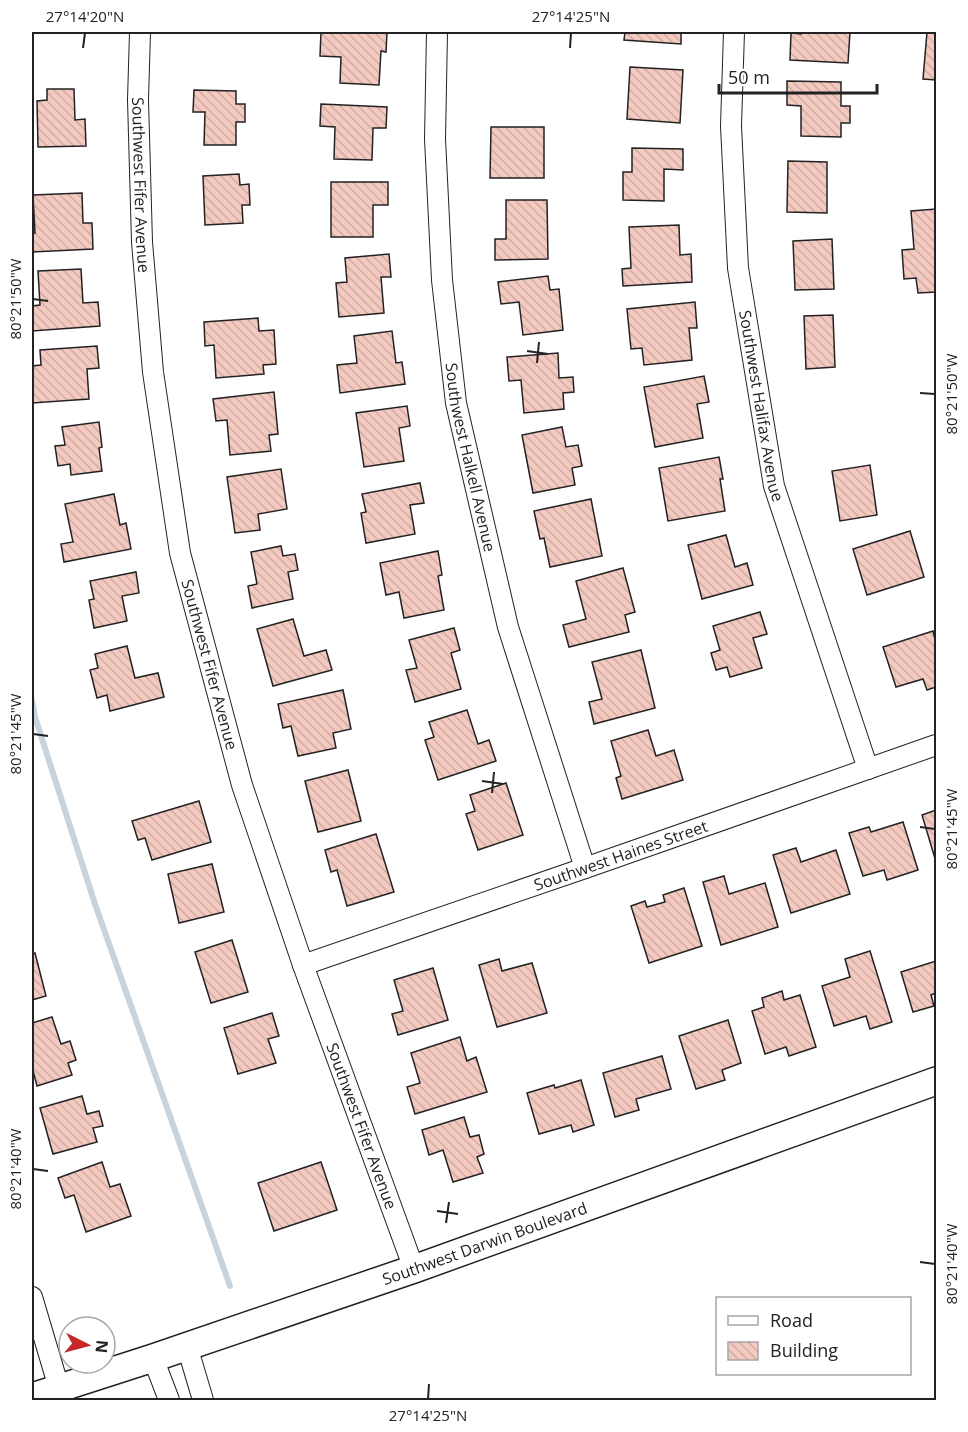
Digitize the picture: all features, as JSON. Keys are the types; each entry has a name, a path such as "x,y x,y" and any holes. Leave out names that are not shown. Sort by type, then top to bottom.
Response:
{"street":[{"name":"Southwest Fifer Avenue","path":"140,32 138,100 142,254 153,372 180,553 242,785 303,965 414,1269"},
{"name":"Southwest Halkell Avenue","path":"437,32 435,139 442,280 456,403 508,627 585,868"},
{"name":"Southwest Halifax Avenue","path":"734,32 731,126 738,268 774,486 868,769"},
{"name":"Southwest Haines Street","path":"303,965 936,745"},
{"name":"Southwest Darwin Boulevard","path":"32,1397 414,1269 936,1081"},
{"path":"32,1296 59,1388"},
{"path":"187,1346 203,1401"},
{"path":"153,1358 169,1401"}],"building":[{"path":"321,32 387,32 386,52 381,51 379,85 340,83 341,57 320,56"},
{"path":"625,32 681,32 681,44 624,40"},
{"path":"801,32 850,32 848,63 790,60 791,33 801,34"},
{"path":"927,32 936,32 936,80 923,79"},
{"path":"630,67 683,70 680,123 627,119"},
{"path":"787,81 841,82 841,106 850,106 850,123 841,123 841,137 801,136 801,106 787,105"},
{"path":"47,89 74,89 75,120 85,119 86,146 38,147 37,101 47,100"},
{"path":"194,90 236,91 236,104 245,104 245,122 236,122 236,145 204,145 205,112 193,112"},
{"path":"321,104 387,107 386,128 373,128 372,160 334,159 335,127 320,126"},
{"path":"491,127 544,127 544,178 490,178"},
{"path":"632,148 683,149 683,170 664,169 664,201 623,200 623,172 632,172"},
{"path":"788,161 827,162 827,213 787,212"},
{"path":"239,174 240,185 249,184 250,205 242,205 243,223 205,225 203,176"},
{"path":"331,182 388,182 388,205 373,205 373,237 331,237"},
{"path":"82,193 83,223 92,223 93,249 32,252 32,234 35,233 33,195"},
{"path":"506,200 547,200 548,259 495,260 495,239 506,239"},
{"path":"936,209 936,292 918,293 916,278 904,279 902,250 914,249 911,211"},
{"path":"679,225 680,255 691,254 692,282 623,286 622,269 631,268 629,227"},
{"path":"832,239 834,289 795,290 793,241"},
{"path":"389,254 391,277 381,277 384,313 339,317 336,283 347,282 345,258"},
{"path":"81,269 83,303 98,302 100,326 32,331 32,306 40,305 38,271"},
{"path":"548,276 550,290 559,289 563,330 523,335 519,302 501,304 498,282"},
{"path":"695,302 697,328 689,328 692,360 644,365 642,348 631,349 627,309"},
{"path":"833,315 835,367 806,369 804,316"},
{"path":"258,318 259,331 274,330 276,364 263,365 264,374 216,378 214,345 205,346 204,322"},
{"path":"392,331 396,363 402,362 405,384 340,393 337,365 357,363 354,336"},
{"path":"97,346 99,368 87,369 89,399 32,403 32,366 41,365 40,350"},
{"path":"558,353 559,378 573,377 574,392 563,393 564,409 524,413 521,380 509,381 507,357"},
{"path":"704,376 709,402 697,404 703,438 655,447 644,387"},
{"path":"274,392 278,434 269,435 271,451 230,455 227,420 216,421 213,399"},
{"path":"407,406 410,426 399,428 404,461 364,467 356,413"},
{"path":"99,422 102,471 71,475 70,464 58,466 55,446 65,445 62,427"},
{"path":"562,427 566,447 578,445 582,466 572,468 575,485 533,493 522,435"},
{"path":"719,457 725,511 668,521 659,468"},
{"path":"870,465 877,515 840,521 832,471"},
{"path":"281,469 287,509 258,514 260,530 235,533 227,477"},
{"path":"420,483 424,503 410,505 415,534 366,543 361,513 366,512 362,494"},
{"path":"114,494 120,525 126,523 131,549 64,562 61,544 73,542 65,504"},
{"path":"591,499 602,556 550,567 544,538 540,539 534,511"},
{"path":"910,531 924,577 867,595 853,549"},
{"path":"726,535 735,567 747,563 753,585 702,599 688,545"},
{"path":"281,546 283,556 295,554 298,570 288,572 293,599 252,608 248,586 257,584 251,552"},
{"path":"438,551 442,575 438,576 444,610 404,618 399,592 386,595 380,563"},
{"path":"623,568 635,612 625,615 629,632 569,647 563,625 586,619 576,581"},
{"path":"136,572 139,593 122,596 127,621 94,628 89,600 94,599 90,581"},
{"path":"760,612 767,634 753,638 762,668 730,677 727,667 716,670 711,653 720,650 713,626"},
{"path":"293,619 304,656 326,650 332,670 273,686 257,629"},
{"path":"454,628 460,650 451,653 461,689 415,702 406,670 417,668 409,640"},
{"path":"933,631 936,643 936,687 927,690 923,679 896,687 883,647"},
{"path":"127,646 135,678 158,673 164,697 110,711 107,695 97,698 90,670 98,668 95,654"},
{"path":"641,650 655,708 594,724 589,702 602,699 592,662"},
{"path":"343,690 351,729 333,733 336,748 298,756 291,726 283,728 278,704"},
{"path":"467,710 478,744 489,740 496,761 438,780 425,740 434,737 429,722"},
{"path":"648,730 656,756 674,750 683,780 622,799 616,778 621,776 611,741"},
{"path":"348,770 361,821 318,832 305,781"},
{"path":"506,783 523,835 478,850 466,814 475,811 470,795"},
{"path":"199,801 211,842 152,860 145,838 138,840 132,821"},
{"path":"936,810 936,862 922,815"},
{"path":"903,822 918,870 887,880 884,870 863,876 849,833 869,827 871,832"},
{"path":"376,834 394,892 347,906 337,870 331,872 325,850"},
{"path":"796,848 801,862 836,850 850,894 791,913 773,855"},
{"path":"212,864 224,912 179,923 168,874"},
{"path":"724,876 729,894 765,883 778,927 721,945 703,882"},
{"path":"684,888 702,946 649,963 631,906 645,901 647,907 665,902 663,895"},
{"path":"232,940 248,992 211,1003 195,952"},
{"path":"870,951 892,1022 870,1029 866,1016 834,1026 822,986 850,977 845,959"},
{"path":"35,953 46,996 32,1000 32,954"},
{"path":"499,959 502,971 532,963 547,1013 497,1027 479,965"},
{"path":"936,961 936,993 931,995 934,1006 913,1012 901,972"},
{"path":"433,968 448,1020 398,1035 392,1014 403,1011 394,980"},
{"path":"782,991 784,1000 800,995 816,1047 789,1056 786,1047 765,1054 752,1011 764,1007 762,998"},
{"path":"272,1013 279,1036 268,1039 276,1063 238,1074 224,1028"},
{"path":"52,1017 61,1044 70,1041 76,1060 68,1063 72,1075 37,1086 32,1067 32,1023"},
{"path":"728,1020 741,1063 722,1070 725,1080 696,1089 679,1036"},
{"path":"460,1037 467,1061 476,1057 487,1092 415,1114 407,1087 420,1083 411,1053"},
{"path":"662,1056 671,1089 636,1099 639,1110 615,1117 603,1073"},
{"path":"581,1080 594,1125 573,1132 571,1125 539,1134 527,1093"},
{"path":"82,1096 87,1114 99,1111 103,1126 93,1128 97,1142 53,1154 40,1108"},
{"path":"464,1117 470,1137 479,1135 484,1154 477,1157 483,1173 453,1182 443,1150 429,1155 422,1130"},
{"path":"102,1162 110,1187 120,1184 131,1216 86,1232 74,1195 65,1198 58,1178"},
{"path":"321,1162 337,1210 274,1231 258,1183"}],"waterway":[{"path":"32,700 35,717 95,904 230,1286"}]}
